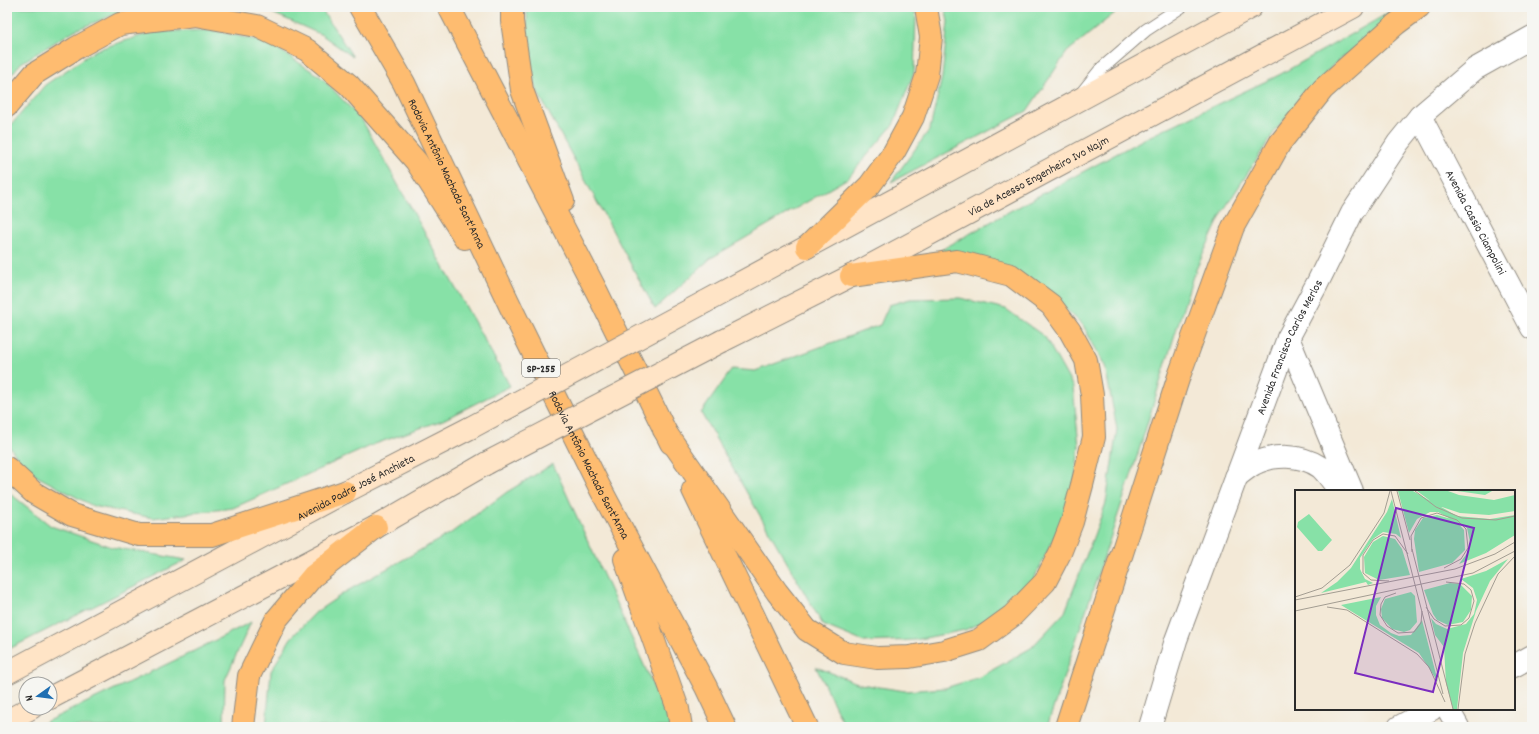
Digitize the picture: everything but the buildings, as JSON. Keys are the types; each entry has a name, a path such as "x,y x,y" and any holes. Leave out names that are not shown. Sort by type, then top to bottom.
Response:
{"highway":[{"name":"Rodovia Antônio Machado Sant'Anna","path":"360,7 404,83 514,314 600,488 706,687 725,727"},
{"path":"449,7 596,292 807,727"},
{"path":"512,7 512,21 522,90 596,292"},
{"path":"806,247 870,185 894,152 913,117 927,75 931,38 926,7"},
{"path":"1066,727 1179,376 1233,227 1280,143 1323,89 1396,24 1419,7"},
{"path":"7,106 34,74 76,48 120,24 195,15 257,26 307,50 349,85 416,161 514,314"},
{"path":"664,430 777,592 807,630 844,653 877,658 909,657 944,651 979,640 1012,616 1045,582 1060,554 1074,514 1094,437 1092,395 1086,360 1070,331 1051,305 1011,275 957,262 851,276"},
{"path":"7,468 34,493 72,515 139,535 212,535 345,492"},
{"path":"600,488 660,655 678,709 681,727"},
{"path":"243,727 249,676 276,620 313,576 376,527"}],"main road":[{"path":"806,247 1251,7"},
{"name":"Via de Acesso Engenheiro Ivo Najm","path":"376,527 487,463 851,276 1353,7"},
{"name":"Avenida Padre José Anchieta","path":"7,673 345,492 470,428 806,247"},
{"path":"58,694 376,527"},
{"path":"7,721 18,715"}],"street":[{"name":"Avenida Francisco Carlos Merlos","path":"1150,727 1176,640 1288,338 1317,284 1352,213 1398,143 1420,116 1475,69 1532,37"},
{"name":"Avenida Cassio Ciampolini","path":"1420,116 1532,328"},
{"path":"1288,338 1352,490"},
{"path":"1236,477 1254,464 1273,458 1290,457 1306,460 1321,468 1339,490"},
{"path":"1515,665 1532,656"},
{"path":"1399,727 1430,710"},
{"path":"1449,710 1458,727"}],"lane":[{"path":"1073,103 1101,69 1146,30 1181,7"}],"green space":[{"path":"7,7 138,7 131,8 75,30 21,63 7,80"},
{"path":"250,7 320,7 353,57 322,35 268,11"},
{"path":"527,7 913,7 916,17 914,73 893,125 848,178 711,258 655,309 537,91 527,53"},
{"path":"945,7 1122,7 1067,52 1027,111 891,182 930,129 942,77 948,22"},
{"path":"1399,7 1409,7 1333,65 1277,128 1223,211 1193,276 1131,476 1047,727 845,727 816,667 860,684 905,691 945,688 980,677 1031,648 1065,612 1106,503 1117,429 1105,366 1083,325 1048,292 927,258 1010,211 1144,139 1279,75"},
{"path":"212,30 269,43 321,77 362,120 510,386 443,420 375,444 233,508 153,518 93,506 27,471 7,443 7,130 45,85 96,50 153,32"},
{"path":"960,298 1006,309 1045,337 1073,387 1079,446 1073,499 1032,583 1001,613 965,630 915,640 864,642 823,625 701,413 732,369 755,371 880,325 889,305 910,299"},
{"path":"553,464 672,727 266,727 271,671 291,638 316,612 347,591 451,533 507,492"},
{"path":"7,491 51,526 112,547 186,560 7,650"},
{"path":"251,622 225,680 224,727 35,727 186,655"}]}
